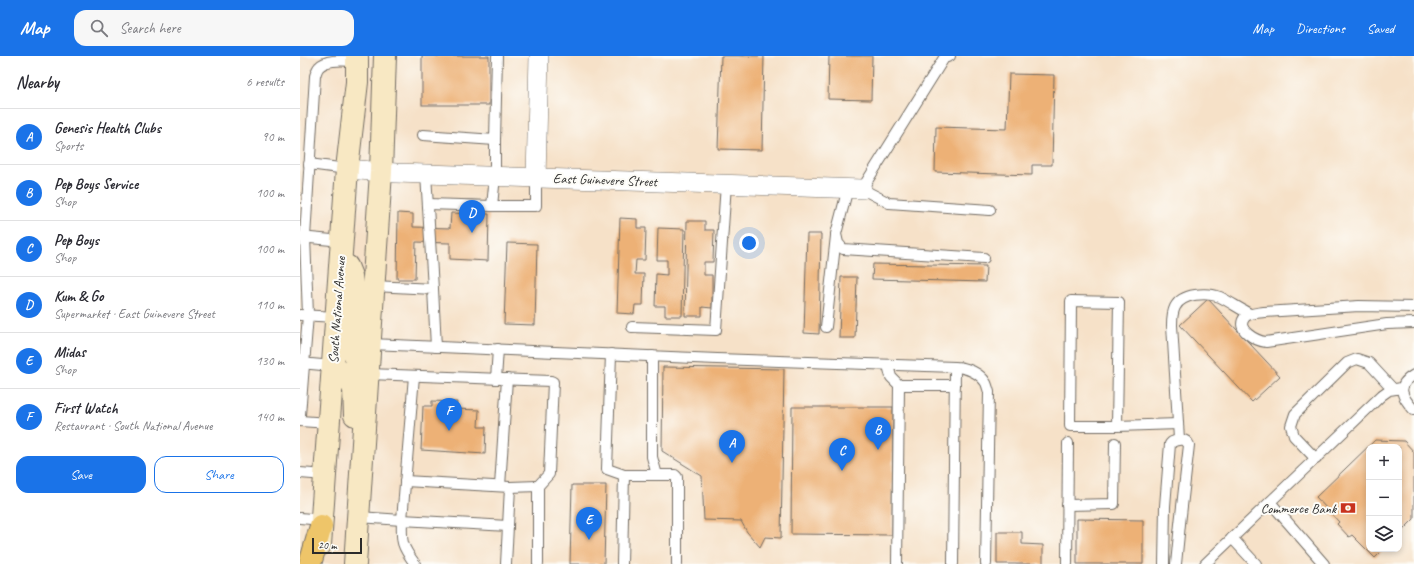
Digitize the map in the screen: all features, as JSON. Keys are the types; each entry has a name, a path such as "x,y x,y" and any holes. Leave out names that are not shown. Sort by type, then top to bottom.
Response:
{"main road":[{"path":"355,564 371,344 381,172 384,56"},
{"name":"South National Avenue","path":"318,564 347,169 357,82 357,59"},
{"path":"342,245 351,276 356,307 353,351 358,361 369,374"},
{"path":"333,366 347,375 354,389 355,428 362,463"},
{"path":"310,564 322,523"}],"street":[{"path":"536,178 539,56"},
{"name":"East Guinevere Street","path":"347,169 426,174 855,188"}],"lane":[{"path":"492,206 495,176 497,56"},
{"path":"826,327 836,234 855,188 944,58 950,56"},
{"path":"300,415 304,315 302,237 315,76 318,67 325,62 357,59"},
{"path":"423,135 495,140"},
{"path":"309,164 347,169"},
{"path":"426,174 436,347"},
{"path":"428,204 536,206 536,178"},
{"path":"632,327 716,330 726,184"},
{"path":"855,188 889,203 990,210"},
{"path":"836,234 838,243 845,250 984,258"},
{"path":"302,237 342,245"},
{"path":"374,286 433,289"},
{"path":"1179,440 1172,326 1175,308 1178,303 1186,297 1200,295 1219,297 1250,314 1358,306 1414,307"},
{"path":"1117,426 1119,302 1071,301 1070,426 1117,426 1178,424"},
{"path":"1250,314 1244,320 1243,327 1250,336 1261,342 1387,324 1414,323"},
{"path":"304,315 336,317"},
{"path":"371,344 955,367 972,371 986,383 989,392 986,564"},
{"path":"496,379 498,349"},
{"path":"611,354 608,469 624,475 675,475 677,477 677,564"},
{"path":"652,356 652,458 657,475"},
{"path":"1316,459 1294,436 1291,426 1295,414 1347,363 1357,359 1369,364 1398,388 1404,399 1414,410"},
{"path":"302,364 333,366"},
{"path":"888,365 891,377 899,384 955,385"},
{"path":"953,564 955,367"},
{"path":"369,374 553,382 549,474 538,486 538,564"},
{"path":"1205,564 1382,395 1398,388 1414,375"},
{"path":"414,376 401,538 403,548 415,564"},
{"path":"506,564 508,526 505,486 507,379"},
{"path":"897,564 899,384"},
{"path":"300,421 329,423"},
{"path":"1164,564 1165,506 1170,444 1172,442 1184,440 1188,442 1189,445 1176,564"},
{"path":"1067,564 1068,443"},
{"path":"1067,505 1114,504 1115,443"},
{"path":"300,473 325,475"},
{"path":"622,564 624,475"},
{"path":"405,481 505,486 538,486"},
{"path":"1270,502 1324,564"},
{"path":"359,517 508,526"},
{"path":"300,518 322,523"},
{"path":"1232,538 1256,564"}],"building":[{"path":"422,56 489,56 489,105 422,105"},
{"path":"721,56 764,56 762,150 718,149"},
{"path":"829,56 872,56 871,100 828,99"},
{"path":"1009,74 1054,75 1052,165 1032,165 1032,175 935,172 936,127 1007,129"},
{"path":"398,213 413,214 413,227 450,228 451,213 489,214 488,261 450,259 450,243 416,242 415,279 397,279"},
{"path":"620,218 637,219 637,228 646,228 645,260 636,260 635,274 644,274 643,305 635,305 634,314 617,313"},
{"path":"687,221 705,221 705,230 714,230 713,262 704,262 704,275 712,275 712,308 702,307 702,316 685,316"},
{"path":"658,228 684,229 682,316 665,316 665,306 655,306 656,274 667,275 667,260 657,260"},
{"path":"807,234 821,234 819,334 804,333"},
{"path":"507,243 537,244 535,325 504,324"},
{"path":"873,264 986,266 985,282 872,279"},
{"path":"841,277 857,277 855,338 839,338"},
{"path":"1208,299 1280,376 1252,402 1180,325"},
{"path":"663,367 784,369 781,538 765,537 760,547 747,532 741,521 704,520 702,476 662,451"},
{"path":"432,401 457,402 456,409 479,410 478,427 486,427 485,454 421,450 423,406 432,406"},
{"path":"792,407 893,407 892,535 791,534"},
{"name":"Commerce Bank","path":"1375,440 1404,441 1414,452 1414,519 1402,531 1402,444 1371,444"},
{"name":"Commerce Bank","path":"1366,449 1366,549 1352,535 1349,537 1337,524 1339,522 1316,497"},
{"path":"572,485 606,485 604,564 570,564"},
{"path":"1077,519 1143,520 1143,564 1077,564"},
{"path":"997,532 1022,532 1022,544 1043,545 1043,564 997,564"},
{"name":"Commerce Bank","path":"1369,552 1381,552 1375,558"}],"place":[{"name":"Kum & Go","path":"472,233"},
{"name":"First Watch","path":"449,431"},
{"name":"Pep Boys Service","path":"878,450"},
{"name":"Genesis Health Clubs","path":"732,463"},
{"name":"Pep Boys","path":"842,471"},
{"name":"Commerce Bank","path":"1348,508"},
{"name":"Midas","path":"589,540"}]}
